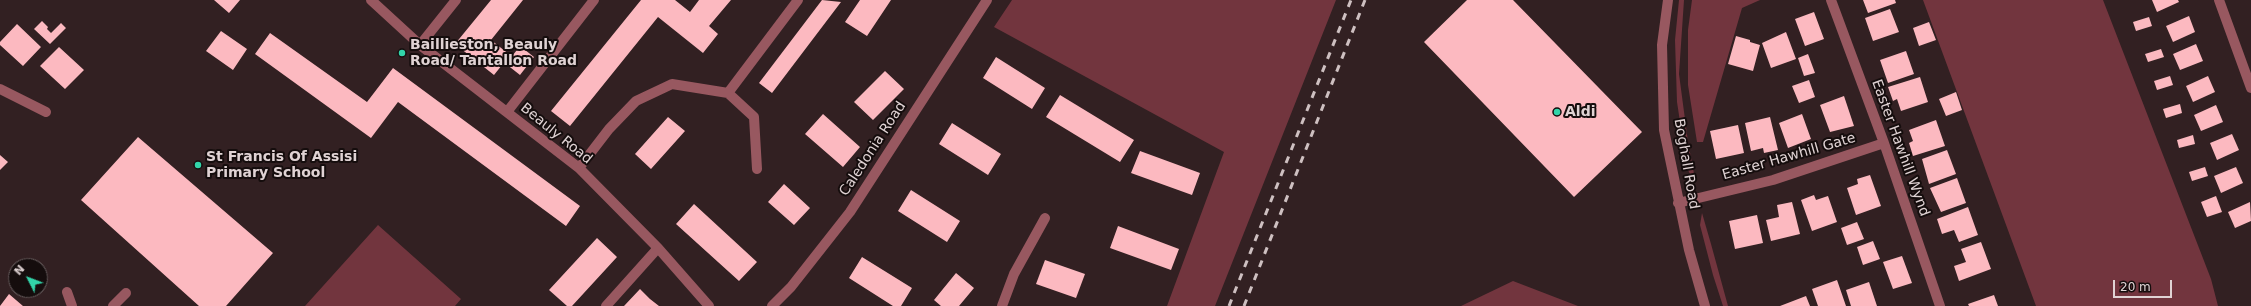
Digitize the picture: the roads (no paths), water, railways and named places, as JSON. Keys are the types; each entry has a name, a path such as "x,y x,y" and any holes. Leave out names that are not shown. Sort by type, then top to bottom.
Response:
{"street":[{"name":"Beauly Road","path":"371,0 420,44 578,168 658,248 709,306"},
{"path":"420,44 456,0"},
{"path":"507,112 594,0"},
{"path":"728,93 798,0"},
{"name":"Caledonia Road","path":"772,306 791,287 850,212 988,0"},
{"name":"Boghall Road","path":"1668,0 1662,45 1664,130 1678,203 1704,306"},
{"name":"Easter Hawhill Wynd","path":"1831,0 1884,143 1940,306"},
{"path":"2219,0 2251,88"},
{"path":"578,168 609,129 636,101 672,84 728,93 754,117 757,169"},
{"path":"0,89 46,112"},
{"name":"Easter Hawhill Gate","path":"1678,203 1773,180 1884,143"},
{"path":"1002,306 1014,274 1045,218"},
{"path":"606,306 658,248"},
{"path":"68,292 72,306"},
{"path":"113,306 126,292"}],"railway":[{"path":"1229,306 1351,0"},
{"path":"1244,306 1365,0"}],"place":[{"name":"Baillieston, Beauly Road/ Tantallon Road","path":"402,53"},
{"name":"Aldi","path":"1557,112"},
{"name":"St Francis Of Assisi Primary School","path":"198,165"}]}
